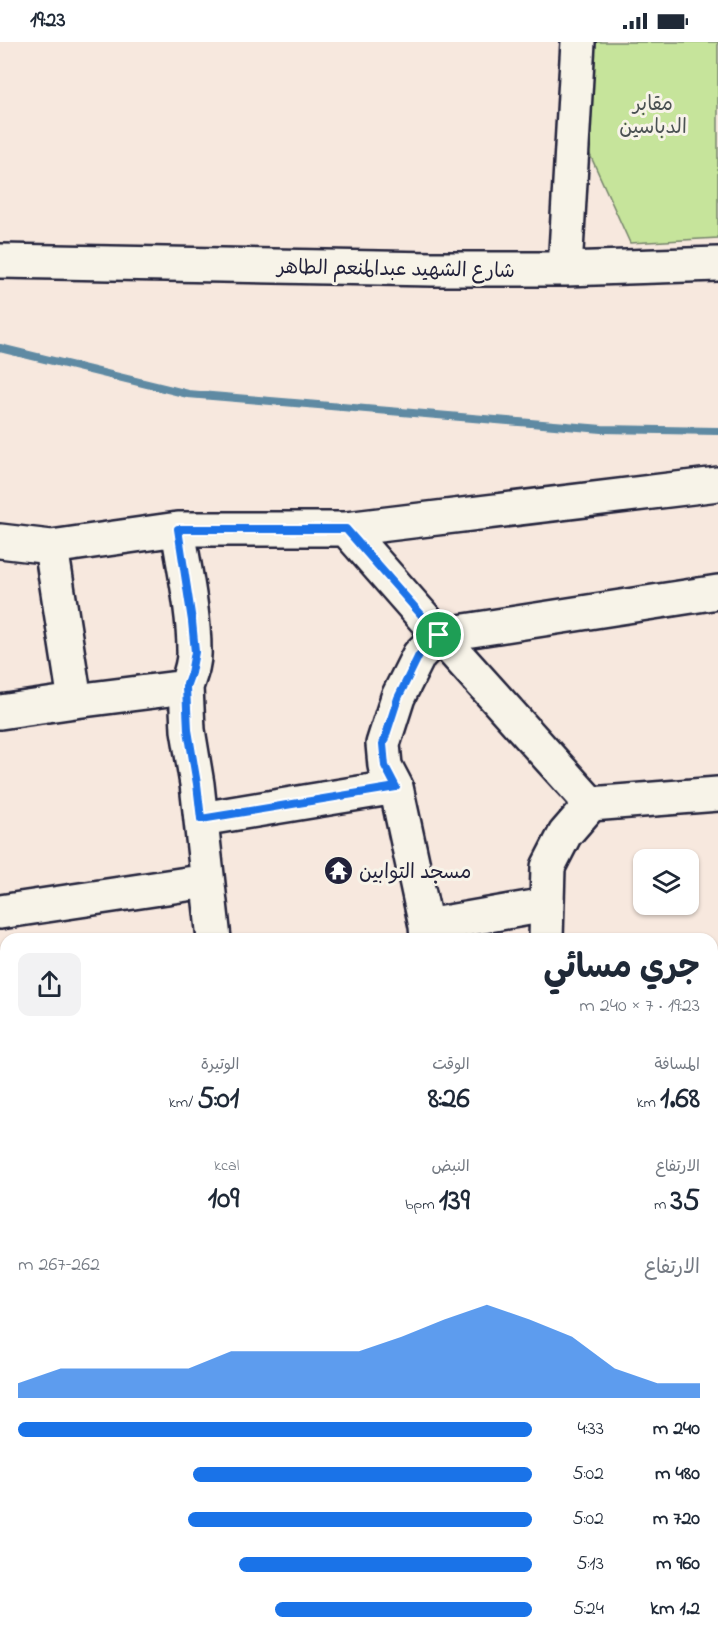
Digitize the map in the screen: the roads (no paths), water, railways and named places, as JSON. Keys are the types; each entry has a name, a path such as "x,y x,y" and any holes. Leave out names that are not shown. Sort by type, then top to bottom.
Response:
{"street":[{"path":"565,269 578,42"},
{"name":"شارع الشهيد عبدالمنعم الطاهر","path":"0,261 432,270 718,264"},
{"path":"0,541 51,547 178,529 346,529 718,484"},
{"path":"178,529 195,652 186,687 188,730 197,784 213,933"},
{"path":"346,529 591,804"},
{"path":"51,547 75,701"},
{"path":"546,905 427,933 396,787 385,766 383,744 398,698 419,655 439,635 718,592"},
{"path":"0,712 186,687"},
{"path":"201,819 396,787"},
{"path":"546,933 548,867 565,834 591,804 718,794"},
{"path":"0,912 207,881"}],"waterway":[{"path":"0,348 188,394 602,429 718,431"}],"place":[{"name":"مسجد التوابين","path":"338,871"}],"park label":[{"name":"مقابر الدباسين","path":"653,114"}]}
